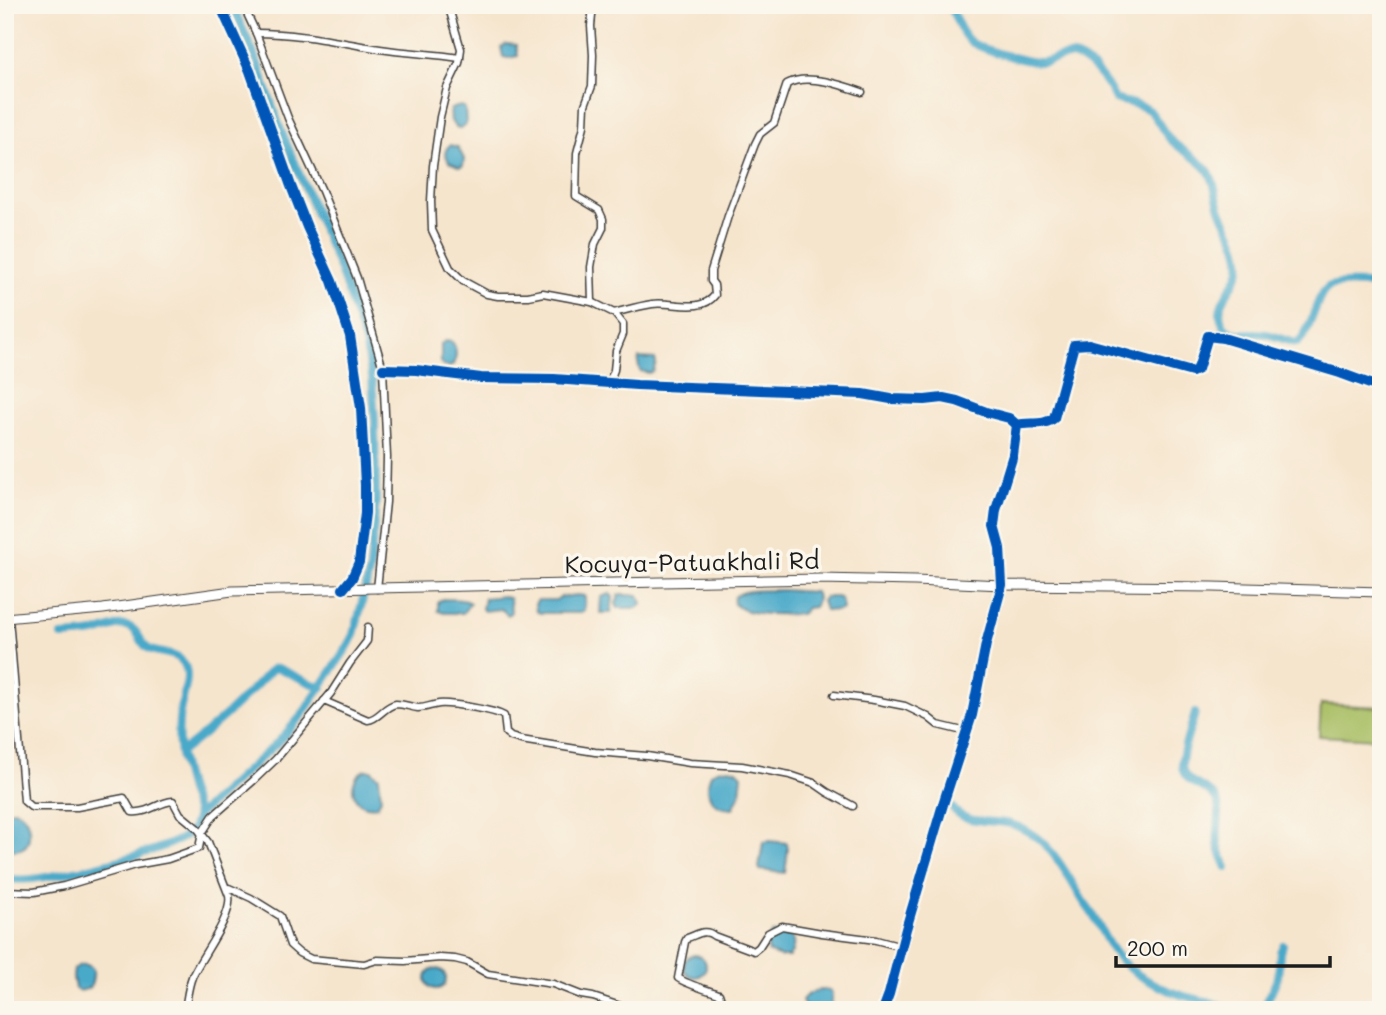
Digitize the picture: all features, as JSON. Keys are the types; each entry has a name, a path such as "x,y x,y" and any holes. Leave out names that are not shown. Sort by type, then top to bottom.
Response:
{"main road":[{"name":"Kocuya-Patuakhali Rd","path":"7,618 232,591 820,579 1381,592"}],"street":[{"path":"220,5 250,71 291,186 332,281 350,335 361,408 365,513 359,562 346,589"},
{"path":"243,5 356,278 383,369 386,502 375,589"},
{"path":"448,5 461,48 440,117 433,166 432,230 450,268 463,281 487,294 528,296 543,293 592,302 614,313 622,324 622,334 615,351 610,383"},
{"path":"592,302 591,267 595,244 603,228 603,219 599,210 576,195 576,170 586,105 592,86 593,5"},
{"path":"256,33 336,40 381,49 460,58"},
{"path":"614,313 651,304 694,305 710,301 715,295 711,271 731,207 760,134 774,123 788,83 810,80 837,84 862,92"},
{"path":"1017,425 1048,422 1054,418 1072,350 1074,345 1081,343 1192,372 1198,369 1208,337 1223,338 1381,387"},
{"path":"383,369 481,378 863,394 925,400 943,398 1009,418 1017,425"},
{"path":"883,1010 940,813 967,732 1002,585 1000,548 994,526 996,510 1013,455 1017,425"},
{"path":"7,618 23,801 31,807 77,807 124,798 132,812 136,813 173,801 180,814 200,830 208,842 230,904 222,924 191,978 185,1010"},
{"path":"5,891 34,892 54,888 135,864 184,855 199,848 200,830 276,759 340,681 367,641 368,627"},
{"path":"834,695 905,706 938,725 967,732"},
{"path":"324,701 368,719 374,719 388,707 398,704 416,708 443,704 494,712 503,716 506,733 521,740 595,752 741,766 790,775 814,783 853,806"},
{"path":"229,888 280,916 290,945 311,959 364,964 377,960 455,959 467,962 488,974 554,984 632,1010"},
{"path":"719,1010 722,1003 719,994 678,978 687,938 703,932 754,951 768,933 782,926 876,940 902,947"}],"green space":[{"path":"1321,704 1379,707 1377,739 1319,736"}],"water":[{"path":"507,44 516,45 518,56 503,57 501,47"},
{"path":"461,106 465,108 466,125 460,128 455,127 451,121 450,110"},
{"path":"450,145 458,147 464,159 463,166 449,162 445,153"},
{"path":"445,341 452,342 456,351 450,367 441,363 441,344"},
{"path":"639,358 655,359 653,371 640,371"},
{"path":"782,590 815,592 816,603 801,614 756,613 734,604 734,598 742,593"},
{"path":"610,594 613,597 611,613 600,613 601,597"},
{"path":"578,595 585,598 584,611 581,613 536,611 535,604 538,600 556,600"},
{"path":"619,595 639,595 642,604 637,608 618,608 616,604"},
{"path":"505,596 510,599 511,612 508,615 501,609 482,609 484,598"},
{"path":"825,597 841,599 843,609 825,610 822,601"},
{"path":"443,599 470,603 463,613 444,613 438,611 438,602"},
{"path":"729,768 742,775 740,794 733,808 722,807 714,802 708,790 710,775"},
{"path":"365,770 371,770 379,777 381,799 377,806 361,804 354,794 355,781"},
{"path":"15,810 27,820 29,838 23,848 5,850 5,811"},
{"path":"763,842 787,843 785,873 759,868"},
{"path":"773,933 786,934 792,938 793,946 789,957 769,953 769,937"},
{"path":"691,955 699,955 706,962 706,970 699,977 691,977 684,970 684,962"},
{"path":"80,965 89,966 93,970 91,986 81,990 75,989 73,977 74,969"},
{"path":"436,969 443,972 446,979 443,986 436,989 429,986 426,979 429,972"},
{"path":"822,990 832,993 832,1005 829,1009 809,1009 803,1004 804,998"}],"waterway":[{"path":"5,879 32,879 91,868 141,854 181,838 191,831 197,816 279,741 302,715 354,635 370,569 376,500 372,377 365,342 341,273 232,5"},
{"path":"949,5 964,34 977,45 1036,62 1070,56 1084,61 1108,86 1115,99 1150,111 1176,145 1206,168 1239,252 1238,275 1220,312 1221,319 1229,330 1261,333 1297,343 1303,337 1321,296 1330,286 1381,283"},
{"path":"62,636 94,633 116,626 130,627 147,648 174,656 185,665 187,678 179,717 179,749 197,816"},
{"path":"180,753 228,713 272,669 278,668 322,687"},
{"path":"1195,713 1182,766 1188,778 1211,793 1218,804 1219,847 1227,868"},
{"path":"952,807 969,819 1017,826 1043,843 1062,866 1113,951 1134,971 1174,993 1233,1010"},
{"path":"1263,1010 1278,977 1283,945"}],"cycle path":[{"path":"220,5 250,71 307,227 332,281 350,336 361,408 365,513 359,562 352,578 343,589"},
{"path":"883,1010 972,715 986,644 1002,585 1000,548 994,526 996,510 1013,455 1017,425 1041,423 1054,418 1074,345 1089,344 1192,372 1198,369 1208,336 1223,338 1381,388"},
{"path":"383,369 481,378 863,394 891,399 943,398 1009,418 1017,425"}]}
